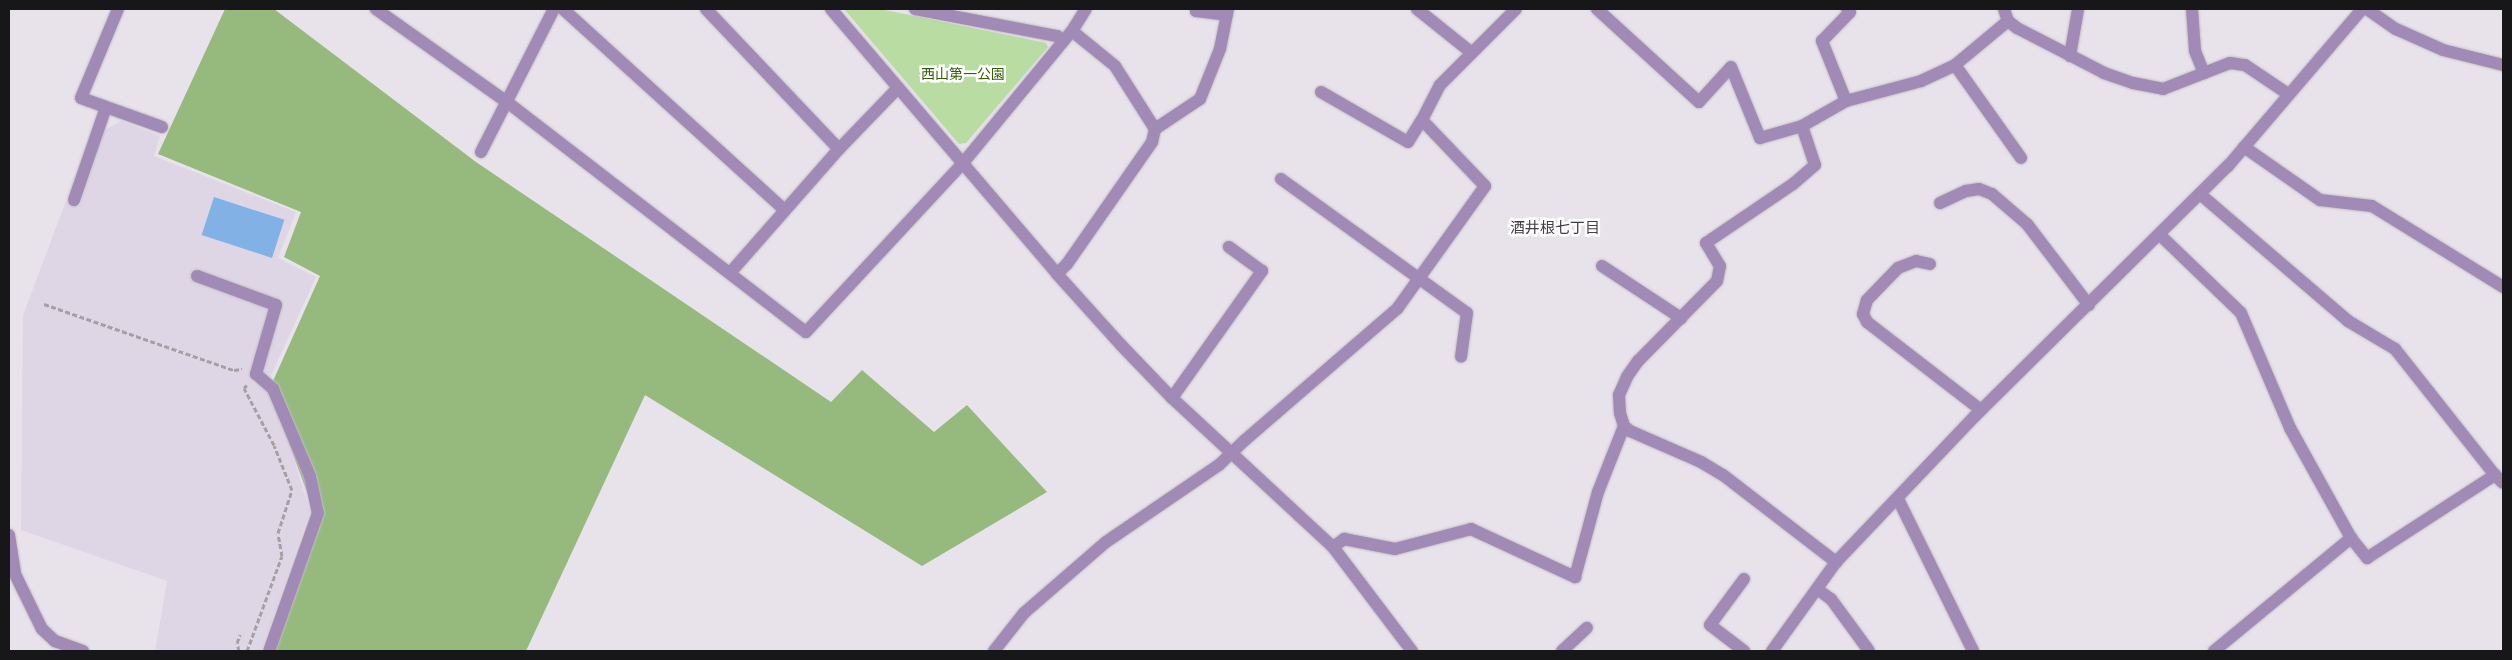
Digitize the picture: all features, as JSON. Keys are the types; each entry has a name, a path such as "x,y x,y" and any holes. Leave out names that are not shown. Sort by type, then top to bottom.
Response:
{"street":[{"path":"118,9 81,98 162,127"},
{"path":"376,9 507,102 806,332 963,162 1072,31 1086,9"},
{"path":"481,152 554,9"},
{"path":"563,9 785,210"},
{"path":"706,9 839,150"},
{"path":"831,9 963,162 1056,274 1172,398 1333,547 1412,651"},
{"path":"915,9 1057,36 1063,42"},
{"path":"1056,274 1068,264 1152,142 1155,129 1200,99 1220,49 1228,12 1196,11 1196,9"},
{"path":"1417,9 1472,53"},
{"path":"1321,92 1408,142 1440,85 1516,9"},
{"path":"1597,9 1699,102 1731,67 1760,138 1802,126 1846,101 1921,81 1955,65 2006,15 2017,28 2104,73 2134,84 2163,89 2230,63 2245,65 2288,94"},
{"path":"1846,101 1822,41 1850,12 1847,9"},
{"path":"2070,56 2078,9"},
{"path":"2192,9 2194,51 2204,73"},
{"path":"1772,651 1836,562 1981,410 2200,194 2244,147 2362,9"},
{"path":"2367,9 2396,29 2443,50 2503,65"},
{"path":"1072,31 1115,66 1155,129"},
{"path":"1955,65 2021,158"},
{"path":"730,273 839,150 898,88"},
{"path":"74,200 106,107"},
{"path":"994,651 1024,613 1106,542 1219,465 1245,440 1396,309 1485,186 1422,120"},
{"path":"1333,547 1344,539 1395,549 1471,529 1575,577 1598,492 1624,426 1619,395 1627,377 1638,361 1716,282 1720,266 1706,243 1793,184 1815,165 1802,126"},
{"path":"2244,147 2320,200 2372,206 2503,287"},
{"path":"1281,179 1467,313 1461,357"},
{"path":"1940,204 1966,191 1979,189 1992,194 2027,224 2089,305"},
{"path":"2160,235 2240,313 2290,428 2350,538 2367,558 2499,479 2395,349 2348,320 2200,194"},
{"path":"1172,398 1262,271 1228,247"},
{"path":"1930,264 1916,260 1898,268 1867,300 1863,314 1867,322 1981,410"},
{"path":"1602,266 1681,318"},
{"path":"197,276 276,305 256,374 273,389 310,476 318,513 269,651"},
{"path":"1624,426 1724,475 1836,562"},
{"path":"1898,499 1972,651"},
{"path":"9,535 15,574 42,629 54,646 84,651"},
{"path":"2218,650 2350,538"},
{"path":"1744,579 1710,625 1744,651"},
{"path":"1817,589 1832,599 1869,651"},
{"path":"1562,651 1587,628"}],"path":[{"path":"44,304 234,370 244,369 256,374 244,388 274,445 292,490 278,532 282,556 247,651"},
{"path":"239,651 237,643 240,634"}],"shaded area":[{"path":"121,121 160,136 154,156 296,212 278,258 316,277 269,380 310,511 261,651 155,651 167,581 21,530 23,315 66,201 80,205 105,130"}],"green space":[{"path":"225,9 274,9 476,162 831,402 862,370 934,432 967,405 1047,492 922,566 645,395 526,651 268,651 314,511 269,390 320,276 284,257 301,212 158,154"},
{"name":"西山第一公園","path":"844,9 880,9 1046,43 1048,47 966,143 959,144"}],"water":[{"path":"214,197 284,220 272,258 202,235"}],"district":[{"name":"酒井根七丁目","path":"1555,228"}]}
